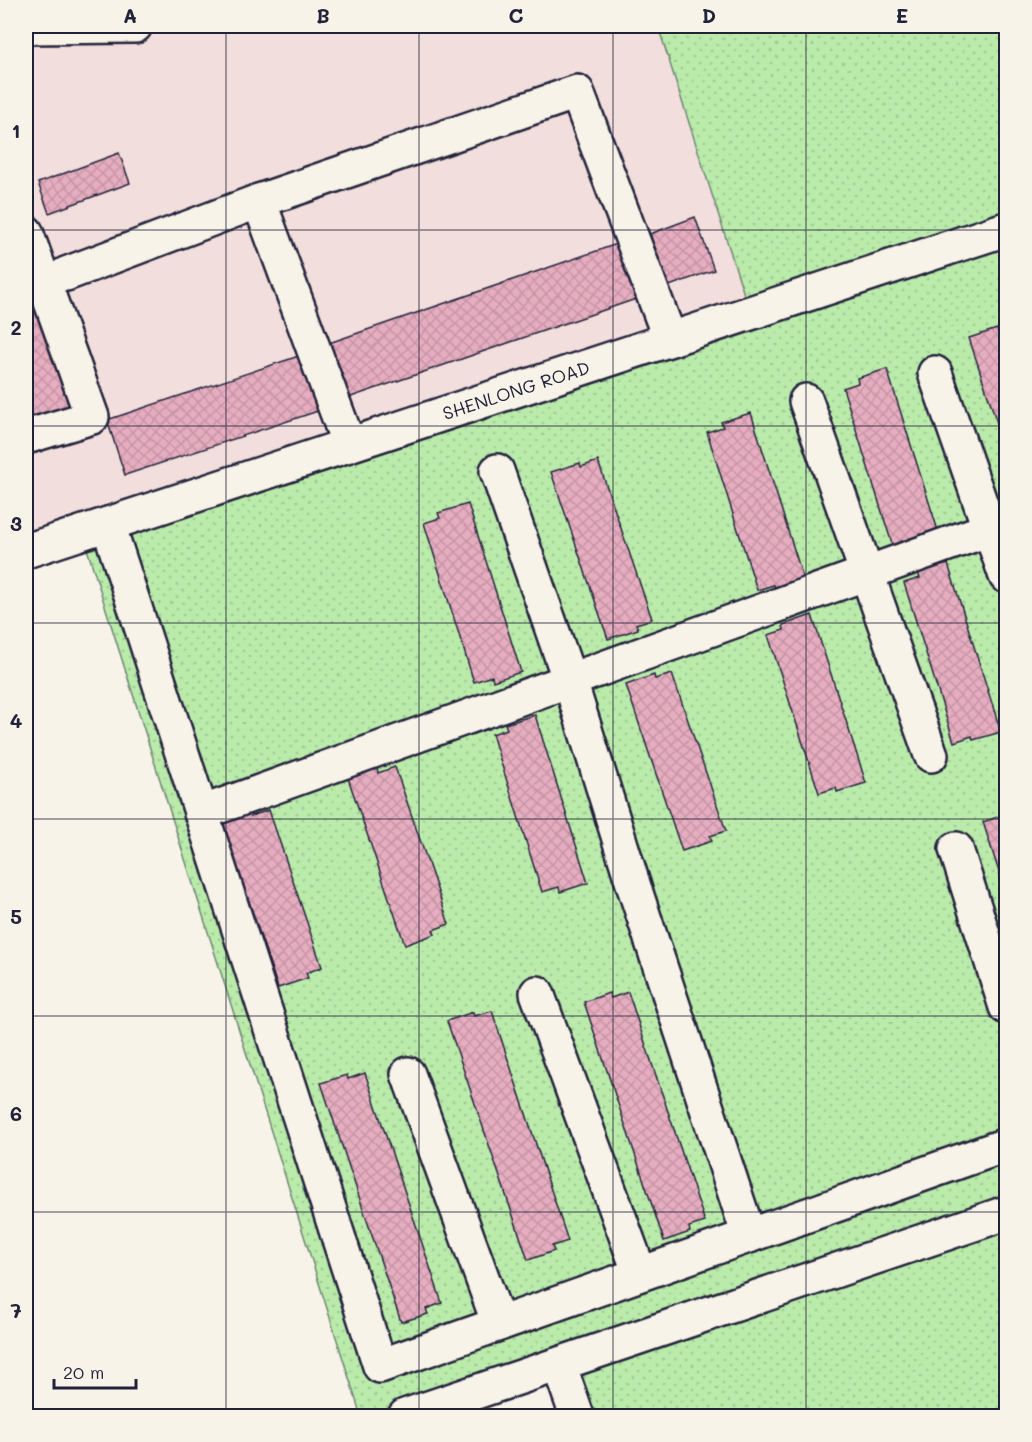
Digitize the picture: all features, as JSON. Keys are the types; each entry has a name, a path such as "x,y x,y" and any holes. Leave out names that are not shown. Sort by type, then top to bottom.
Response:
{"street":[{"path":"26,27 135,26"},
{"path":"66,274 259,201 577,92 670,339"},
{"path":"259,201 349,445"},
{"name":"SHENLONG ROAD","path":"26,551 1006,229"},
{"path":"26,232 92,417 26,437"},
{"path":"935,373 998,526 1006,576"},
{"path":"806,401 931,755"},
{"path":"497,471 570,681 633,887 748,1236"},
{"path":"108,524 380,1366 1006,1145"},
{"path":"201,813 998,526"},
{"path":"956,849 1006,1007"},
{"path":"537,993 640,1274"},
{"path":"408,1074 499,1324"},
{"path":"405,1416 1006,1213"},
{"path":"558,1365 577,1416"}],"shaded area":[{"path":"660,26 750,313 26,551 26,27"}],"green space":[{"path":"658,26 1006,26 1006,1416 577,1416 559,1365 405,1416 361,1416 82,533 750,313"}],"building":[{"path":"119,153 130,183 49,213 38,183"},
{"path":"695,217 714,270 669,286 650,234"},
{"path":"617,244 636,299 348,398 329,343"},
{"path":"26,271 73,404 32,418 26,399"},
{"path":"997,329 998,333 1006,330 1006,450 969,338"},
{"path":"299,356 318,411 125,475 107,420"},
{"path":"887,369 940,537 893,547 843,388 858,383 857,378"},
{"path":"751,413 804,581 776,590 774,585 757,590 707,432 723,427 721,422"},
{"path":"598,461 652,619 636,624 638,629 608,639 551,472 580,463 581,467"},
{"path":"468,504 521,672 493,681 492,676 474,682 424,523 440,518 438,513"},
{"path":"948,564 1001,732 973,740 972,736 954,742 904,583 920,578 918,573"},
{"path":"812,615 866,783 837,792 836,788 819,793 768,635 784,630 783,625"},
{"path":"672,674 726,831 710,836 712,841 682,851 626,685 654,675 655,679"},
{"path":"535,715 588,883 560,892 559,887 542,892 492,734 507,729 505,724"},
{"path":"395,767 449,924 433,930 435,934 405,945 348,778 377,768 378,773"},
{"path":"269,810 322,967 306,973 308,978 278,988 222,821 250,812 251,816"},
{"path":"1006,814 1006,894 983,822"},
{"path":"628,992 705,1222 689,1227 690,1232 664,1241 584,1002 609,993 611,998"},
{"path":"492,1011 568,1241 552,1246 554,1251 528,1260 447,1021 473,1012 474,1016"},
{"path":"365,1073 442,1303 426,1309 428,1314 401,1322 321,1083 347,1075 348,1079"}]}
